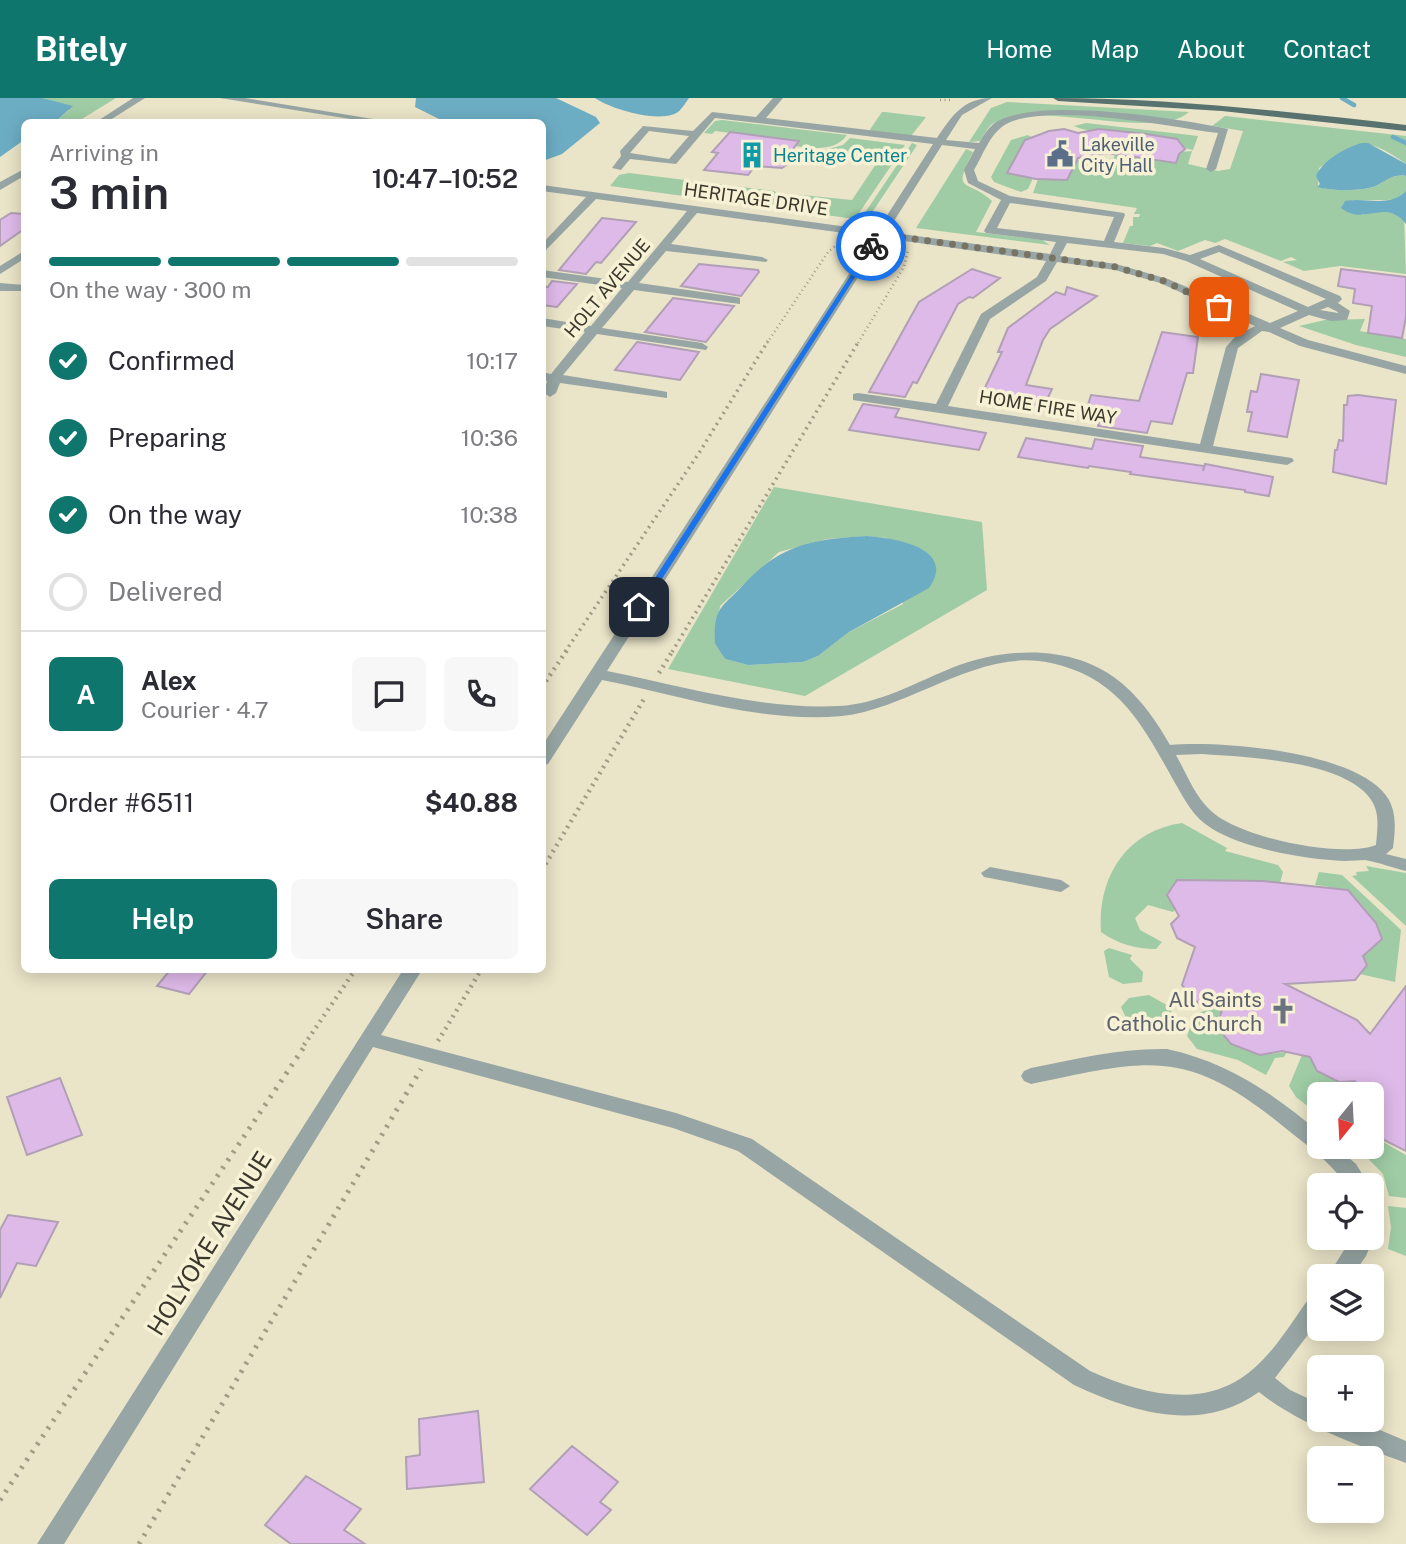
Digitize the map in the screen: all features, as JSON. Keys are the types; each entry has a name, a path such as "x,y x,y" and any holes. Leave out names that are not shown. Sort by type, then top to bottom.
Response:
{"main road":[{"path":"1058,98 1199,106 1406,128"},
{"path":"1216,98 1406,118"}],"street":[{"path":"107,119 140,98"},
{"path":"225,98 370,119"},
{"path":"315,109 332,98"},
{"path":"758,121 778,98"},
{"path":"546,754 958,113 987,98"},
{"path":"956,100 958,113"},
{"path":"1191,127 1199,106"},
{"path":"1107,246 1120,215 1007,200 980,188 970,177 969,170 1000,122 1033,113 1070,113 1224,131 1211,169"},
{"path":"627,156 672,162 712,115 983,147"},
{"path":"627,156 624,153 647,128 696,134"},
{"path":"617,168 627,156"},
{"path":"0,187 21,174"},
{"name":"HERITAGE DRIVE","path":"546,189 1109,265 1154,277 1264,328 1335,354 1406,370"},
{"path":"546,247 594,195"},
{"path":"1007,200 990,230 1164,251 1190,259 1309,312 1332,319 1343,317 1344,311 1331,304 1336,301 1333,296 1219,248 1190,259"},
{"name":"HOLT AVENUE","path":"550,393 549,377 594,330 695,208"},
{"name":"HOME FIRE WAY","path":"1063,240 1042,279 985,317 940,409 1287,461"},
{"path":"664,247 762,260"},
{"path":"0,271 21,256"},
{"path":"546,274 736,301"},
{"path":"0,287 21,288"},
{"path":"1205,449 1232,347 1240,338 1309,312"},
{"path":"546,323 702,347"},
{"path":"549,377 662,395"},
{"path":"858,397 940,409"},
{"path":"596,674 779,709 842,711 884,702 982,661 1015,656 1051,658 1084,667 1119,686 1132,699 1199,809 1227,829 1268,844 1334,855 1367,855 1406,864"},
{"path":"1165,751 1197,750 1300,760 1343,768 1362,776 1377,787 1391,810 1391,830 1384,848 1367,855"},
{"path":"990,873 1061,886"},
{"name":"HOLYOKE AVENUE","path":"50,1544 410,973"},
{"path":"369,1039 677,1121 744,1145 1082,1378 1121,1396 1160,1405 1195,1406 1228,1398 1259,1379 1307,1318"},
{"path":"1031,1076 1143,1056 1177,1059 1245,1088 1278,1110 1307,1135"},
{"path":"1335,1159 1350,1173"},
{"path":"1259,1379 1283,1397 1307,1409"},
{"path":"1359,1432 1406,1452"}],"path":[{"path":"546,681 699,453 776,328 828,252 844,239"},
{"path":"546,863 904,267 909,245"},
{"path":"0,1500 353,973"},
{"path":"139,1544 479,973"}],"green space":[{"path":"42,98 116,98 82,119 58,119 69,110"},
{"path":"1007,102 1189,112 1173,120 1151,123 1038,115 1012,117 992,124 980,141 969,142 991,108"},
{"path":"882,112 926,117 911,136 869,131"},
{"path":"1225,116 1406,136 1406,164 1380,148 1370,145 1353,147 1319,168 1318,187 1337,190 1363,189 1374,187 1390,178 1406,176 1406,191 1396,199 1351,200 1362,215 1384,210 1404,217 1406,274 1340,266 1304,271 1283,262 1297,260 1291,257 1281,261 1225,239 1215,243 1205,240 1178,251 1157,243 1150,246 1123,243 1130,226 1133,226 1133,217 1139,217 1140,214 1134,214 1137,208 1033,193 1038,179 1067,180 1077,160 1095,163 1114,158 1115,152 1176,163 1180,152 1192,151 1188,164 1218,171 1230,169 1243,131 1212,126"},
{"path":"715,121 847,135 836,144 817,148 795,146 798,141 715,131 712,134 704,133"},
{"path":"1086,123 1198,136 1193,150 1145,134 1081,129 1074,126"},
{"path":"1028,135 1037,141 1023,144 1008,172 1033,178 1028,189 1021,192 994,182 991,177 1011,140"},
{"path":"850,138 905,145 855,219 788,210 796,197 802,195 852,200 880,158 821,151 843,145"},
{"path":"912,143 917,145 867,220 860,220"},
{"path":"966,149 973,152 963,175 965,184 992,201 976,232 1042,240 1050,245 916,228"},
{"path":"629,173 774,191 781,195 772,208 610,186 619,175"},
{"path":"1365,319 1360,331 1406,339 1406,357 1356,345 1299,326 1325,320"},
{"path":"774,487 982,522 987,590 805,696 668,669","holes":["867,536 887,538 903,604 849,632 818,656 803,662 748,665 725,659 715,644 720,606 779,552 827,539"]},
{"path":"1182,823 1227,848 1225,851 1278,865 1283,872 1280,883 1177,880 1167,895 1175,910 1173,912 1148,905 1135,918 1140,930 1162,942 1156,949 1127,945 1101,932 1104,894 1119,861 1130,847 1145,836"},
{"path":"1366,866 1406,873 1406,926 1352,876 1357,875 1356,872 1369,871"},
{"path":"1319,872 1342,875 1401,930 1395,982 1360,974 1367,965 1363,956 1382,939 1371,917 1358,901 1339,890 1315,885"},
{"path":"1109,948 1132,955 1130,959 1143,972 1142,982 1123,984 1109,977 1104,951"},
{"path":"1149,995 1172,1008 1169,1021 1132,1031 1121,1007 1129,998"},
{"path":"1222,1005 1228,1014 1220,1017 1217,1027 1225,1037 1240,1042 1238,1047 1260,1055 1287,1052 1284,1057 1275,1058 1266,1075 1238,1060 1197,1049 1187,1036 1195,1014"},
{"path":"1302,1055 1310,1057 1317,1071 1338,1082 1307,1082 1307,1106 1296,1097 1289,1086"},
{"path":"1384,1142 1406,1155 1406,1198 1389,1196 1382,1173 1369,1159 1384,1159"},
{"path":"1388,1206 1406,1208 1406,1256 1388,1249 1391,1227"}],"water":[{"path":"0,98 42,98 73,106 58,119 21,119 21,142 0,157"},
{"path":"416,98 556,98 596,117 600,123 562,154 546,160 546,119 439,119 415,107"},
{"path":"595,98 689,98 678,112 648,116 612,107"},
{"path":"1368,143 1406,164 1406,176 1395,176 1363,189 1336,190 1317,187 1320,184 1316,176 1323,165 1342,151"},
{"path":"1406,191 1406,224 1390,213 1358,215 1341,208 1345,201 1385,201"},
{"path":"867,536 905,543 929,554 935,563 936,574 929,588 849,632 818,656 803,662 748,665 725,659 715,644 718,614 725,603 758,571 771,560 800,546 831,539"}],"building":[{"name":"Lakeville City Hall","path":"1064,129 1078,133 1099,129 1177,139 1185,149 1179,154 1176,163 1107,153 1078,158 1067,180 1036,179 1007,173 1025,140 1049,131"},
{"name":"Heritage Center","path":"730,132 799,141 790,153 790,162 782,168 755,166 748,175 704,170 718,153 712,152"},
{"path":"11,213 21,214 21,231 0,246 0,220"},
{"path":"602,218 636,222 601,263 596,262 586,274 559,270"},
{"path":"699,264 759,272 741,296 681,286"},
{"path":"972,269 1000,278 973,298 969,297 958,304 917,383 913,382 905,397 869,392 919,302"},
{"path":"1341,269 1406,277 1406,317 1402,338 1368,333 1372,306 1353,303 1355,289 1338,286"},
{"path":"552,281 577,284 557,307 546,306 548,287"},
{"path":"1067,287 1097,296 1050,329 1043,340 1026,385 1052,389 1044,406 981,396 1002,352 998,352 1008,328 1056,292 1065,295"},
{"path":"673,298 734,306 706,342 645,332"},
{"path":"1162,332 1198,337 1193,373 1187,373 1172,424 1151,421 1147,433 1098,426 1101,414 1086,412 1091,395 1139,401"},
{"path":"637,342 699,352 680,380 615,370"},
{"path":"1261,374 1299,380 1287,437 1248,431 1252,412 1247,412 1251,391 1257,392"},
{"path":"1348,396 1396,400 1386,484 1333,472 1335,450 1339,440 1343,441 1344,405 1347,405"},
{"path":"863,404 899,409 895,417 986,433 979,450 849,430"},
{"path":"1026,438 1092,449 1095,439 1143,446 1140,457 1204,466 1203,471 1205,464 1273,477 1269,496 1245,490 1130,474 1131,472 1018,457"},
{"name":"All Saints Catholic Church","path":"1177,880 1263,881 1348,890 1376,923 1382,939 1363,956 1367,965 1355,980 1285,984 1357,1020 1370,1034 1406,986 1406,1151 1384,1140 1384,1082 1339,1082 1317,1071 1310,1057 1282,1051 1260,1055 1231,1044 1217,1027 1222,1010 1198,1003 1182,985 1195,947 1177,938 1171,924 1179,916 1167,895"},
{"path":"168,973 206,973 189,994 157,986"},
{"path":"60,1078 82,1135 27,1155 7,1097"},
{"path":"8,1215 58,1222 36,1266 17,1263 0,1298 0,1230"},
{"path":"478,1411 484,1482 407,1489 406,1457 420,1455 419,1419"},
{"path":"572,1446 618,1482 600,1502 611,1510 587,1535 530,1489"},
{"path":"306,1476 361,1509 344,1530 365,1544 291,1544 265,1525"}],"waterway":[{"path":"1342,98 1354,105"},
{"path":"1393,137 1406,143"}],"way so far":[{"path":"871,246 880,234 1101,264 1164,281 1219,307"}],"place":[{"name":"Lakeville City Hall","path":"1060,154"},
{"name":"Heritage Center","path":"752,155"},
{"name":"All Saints Catholic Church","path":"1283,1011"}],"route":[{"path":"639,607 871,246"}]}
